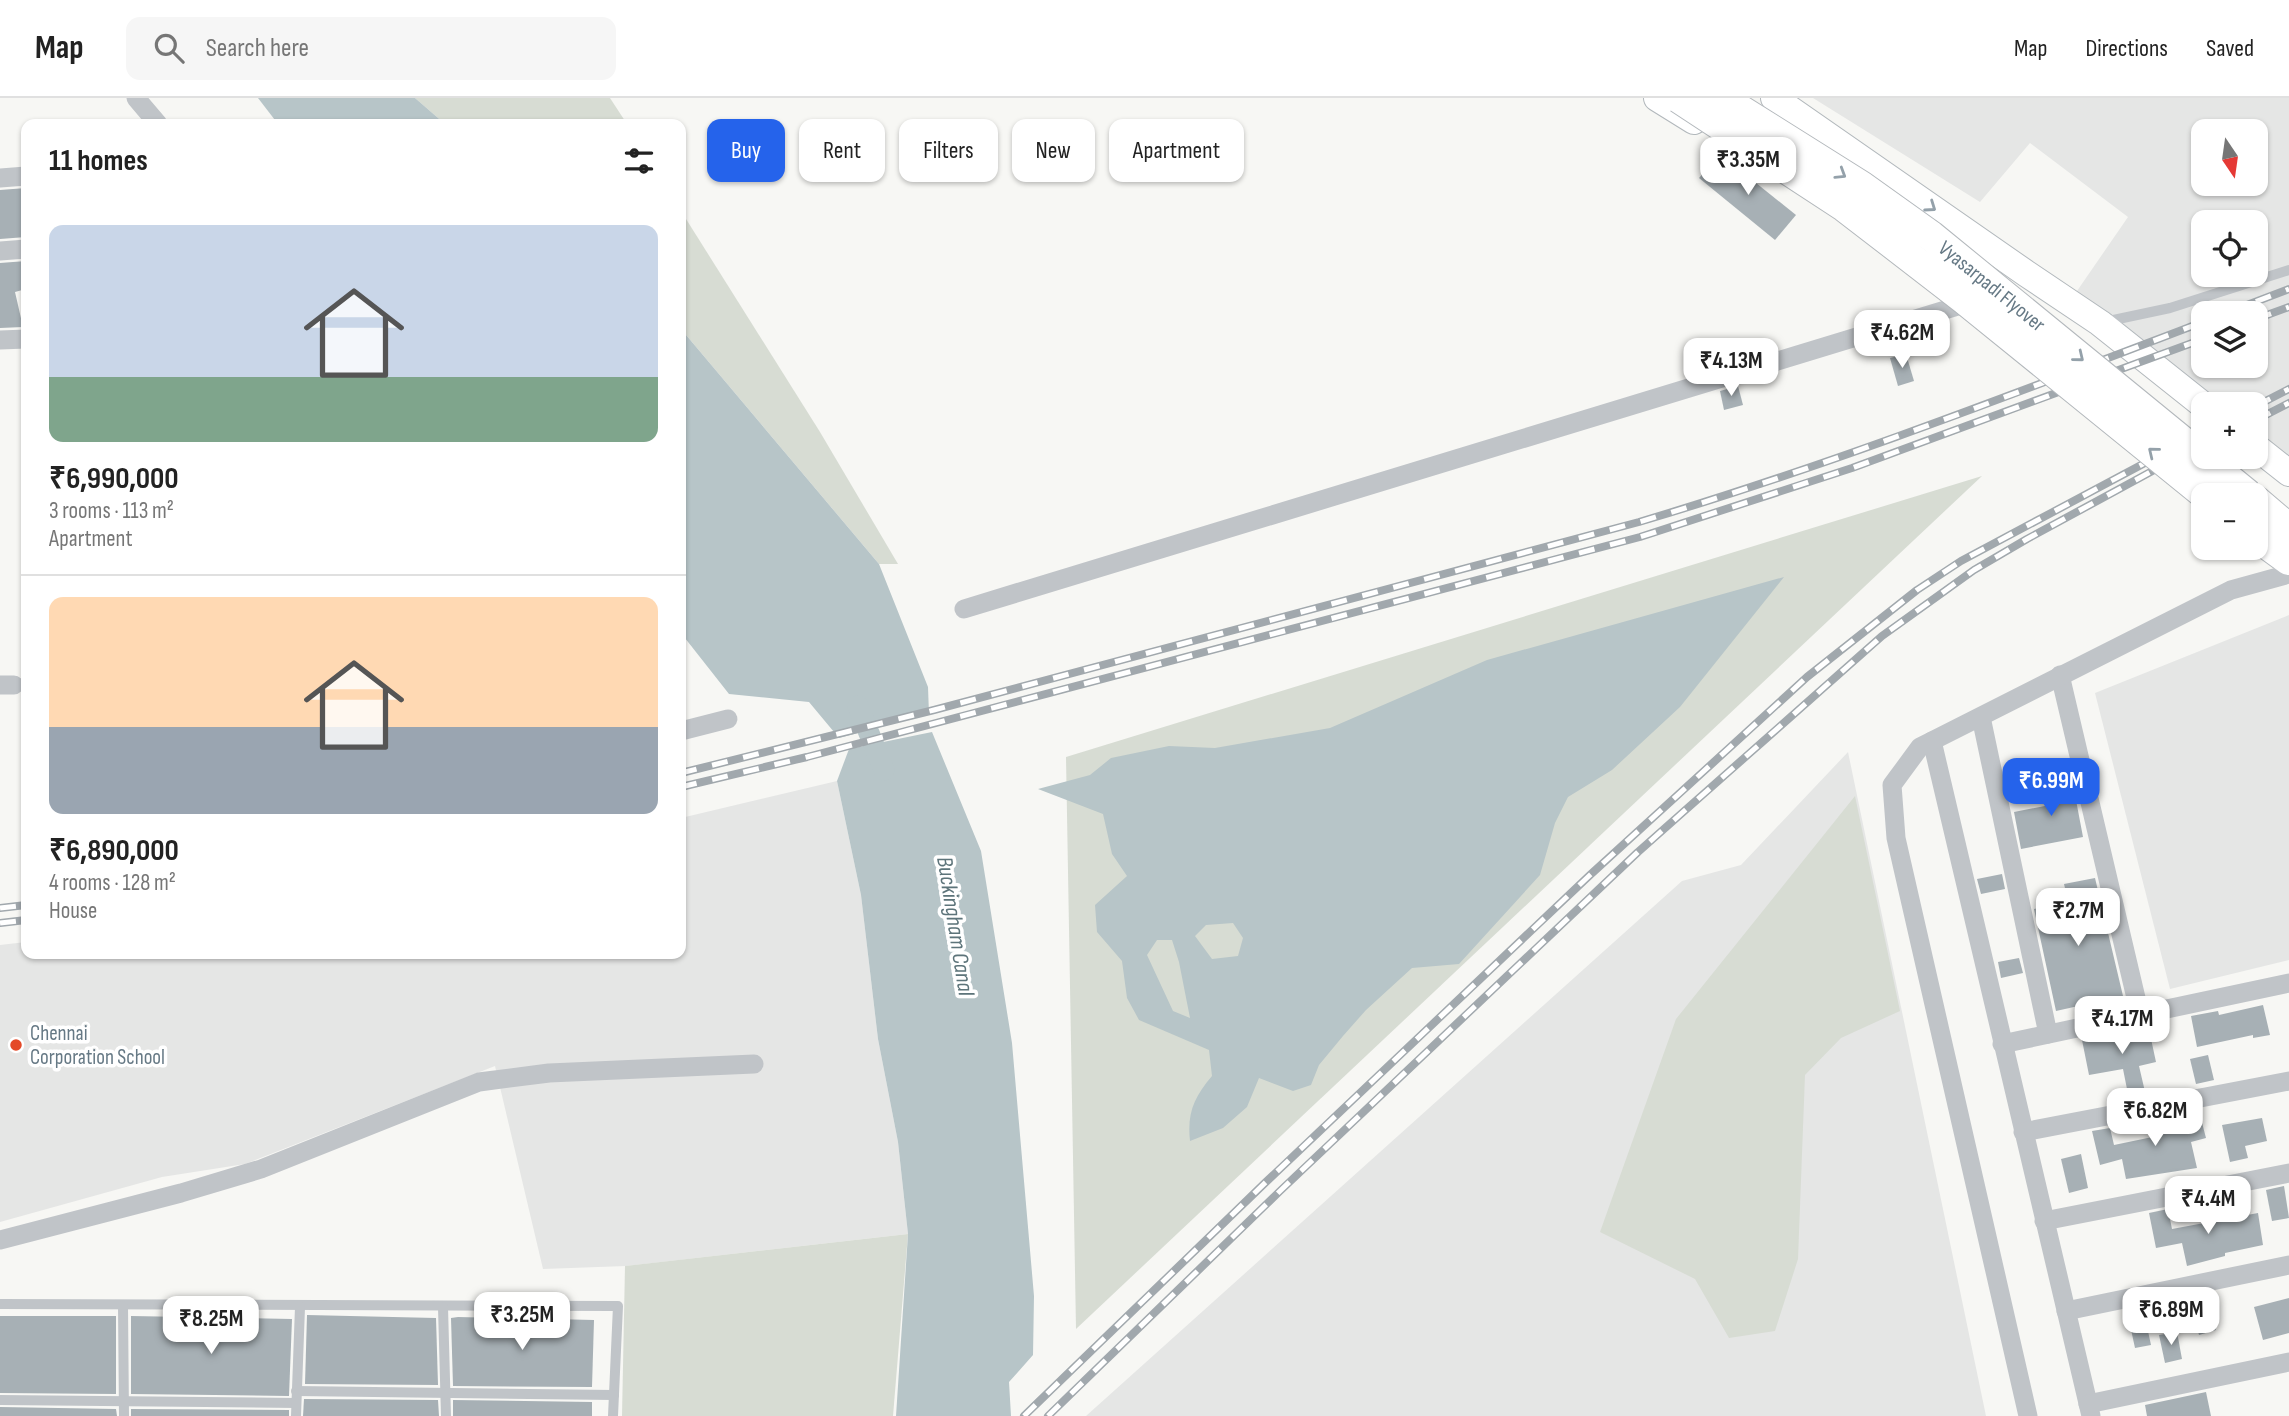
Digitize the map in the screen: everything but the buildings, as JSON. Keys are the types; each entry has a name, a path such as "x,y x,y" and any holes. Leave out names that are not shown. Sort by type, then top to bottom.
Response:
{"main road":[{"name":"Vyasarpadi Flyover","path":"1679,98 1845,207 1963,298 2191,483"},
{"name":"Vyasarpadi Flyover","path":"1721,98 1861,186 1931,236 2233,483"},
{"path":"2268,511 2289,528"},
{"path":"2268,545 2289,561"}],"street":[{"path":"136,98 154,119"},
{"path":"1657,98 1735,147 1958,306 1971,309 1991,306 2027,274"},
{"path":"1774,98 2100,323 2191,395"},
{"path":"0,178 21,176"},
{"path":"0,251 21,249"},
{"path":"964,609 1958,306"},
{"path":"0,340 21,339"},
{"path":"2268,456 2289,473"},
{"path":"2028,1416 1896,838 1892,785 1920,747 2231,590 2289,574"},
{"path":"2060,675 2140,1014"},
{"path":"1981,716 2048,1034"},
{"path":"686,730 728,719"},
{"path":"1932,741 2089,1410 2289,1362"},
{"path":"2002,1044 2289,983"},
{"path":"0,1240 181,1193 261,1169 479,1082 549,1073 754,1064"},
{"path":"2023,1132 2289,1081"},
{"path":"2044,1221 2289,1173"},
{"path":"2066,1311 2289,1265"}],"lane":[{"path":"2100,323 2170,308 2289,270"},
{"path":"0,1304 618,1306 613,1416"},
{"path":"123,1306 124,1416"},
{"path":"296,1416 300,1307"},
{"path":"443,1307 446,1416"},
{"path":"296,1391 614,1395"},
{"path":"0,1400 296,1403"}],"shaded area":[{"path":"415,98 610,98 624,119 439,119"},
{"path":"1813,98 2289,98 2289,458 2268,441 2268,392 2206,392 2077,291 2128,217 2030,143 1980,202"},
{"path":"686,219 820,432 898,564 879,564 686,335"},
{"path":"1982,476 1076,1329 1066,757"},
{"path":"2289,615 2289,960 2170,989 2095,693"},
{"path":"1848,752 1986,1416 1086,1416 1682,881 1741,865"},
{"path":"837,781 861,895 878,1039 898,1142 908,1234 626,1266 543,1269 495,1066 245,1164 162,1177 0,1222 0,945 21,943 21,959 686,959 686,817"},
{"path":"1855,796 1900,1011 1841,1038 1805,1075 1798,1259 1775,1331 1729,1338 1695,1279 1600,1232 1676,1019"},
{"path":"908,1234 893,1416 622,1416 625,1266"}],"water":[{"path":"258,98 415,98 439,119 274,119"},
{"path":"686,335 879,564 928,687 929,714 839,738 809,702 729,694 686,639"},
{"path":"1784,577 1680,707 1612,770 1568,797 1555,823 1540,875 1459,964 1412,968 1366,1010 1343,1036 1319,1065 1311,1085 1293,1091 1259,1078 1247,1107 1223,1128 1190,1141 1193,1106 1212,1076 1209,1050 1139,1020 1127,998 1122,961 1097,932 1095,905 1127,876 1112,854 1103,814 1038,789 1090,775 1111,758 1169,746 1215,748 1330,728 1487,660","holes":["1233,923 1243,938 1238,956 1212,959 1195,936 1206,925","1157,940 1172,940 1190,1018 1173,1011 1147,955"]},
{"path":"932,732 981,851 1012,1043 1034,1296 1033,1355 1009,1382 1011,1416 896,1416 908,1234 898,1142 878,1039 861,895 837,781 849,749"}],"waterway":[{"name":"Buckingham Canal","path":"858,706 884,770"}],"railway":[{"path":"2258,301 2289,289"},
{"path":"2268,315 2289,307"},
{"path":"686,772 934,710 1639,522 1853,452 2191,327"},
{"path":"686,786 807,757 1640,537 1852,468 2191,343"},
{"path":"2268,400 2289,389"},
{"path":"2268,414 2289,403"},
{"path":"1024,1416 1590,875 1807,677 1917,590 1961,561 2191,438"},
{"path":"1048,1416 1280,1191 1638,852 1882,636 1974,570 2191,452"},
{"path":"0,908 21,906"},
{"path":"0,923 21,921"}],"place":[{"name":"Chennai Corporation School","path":"16,1045"}]}
